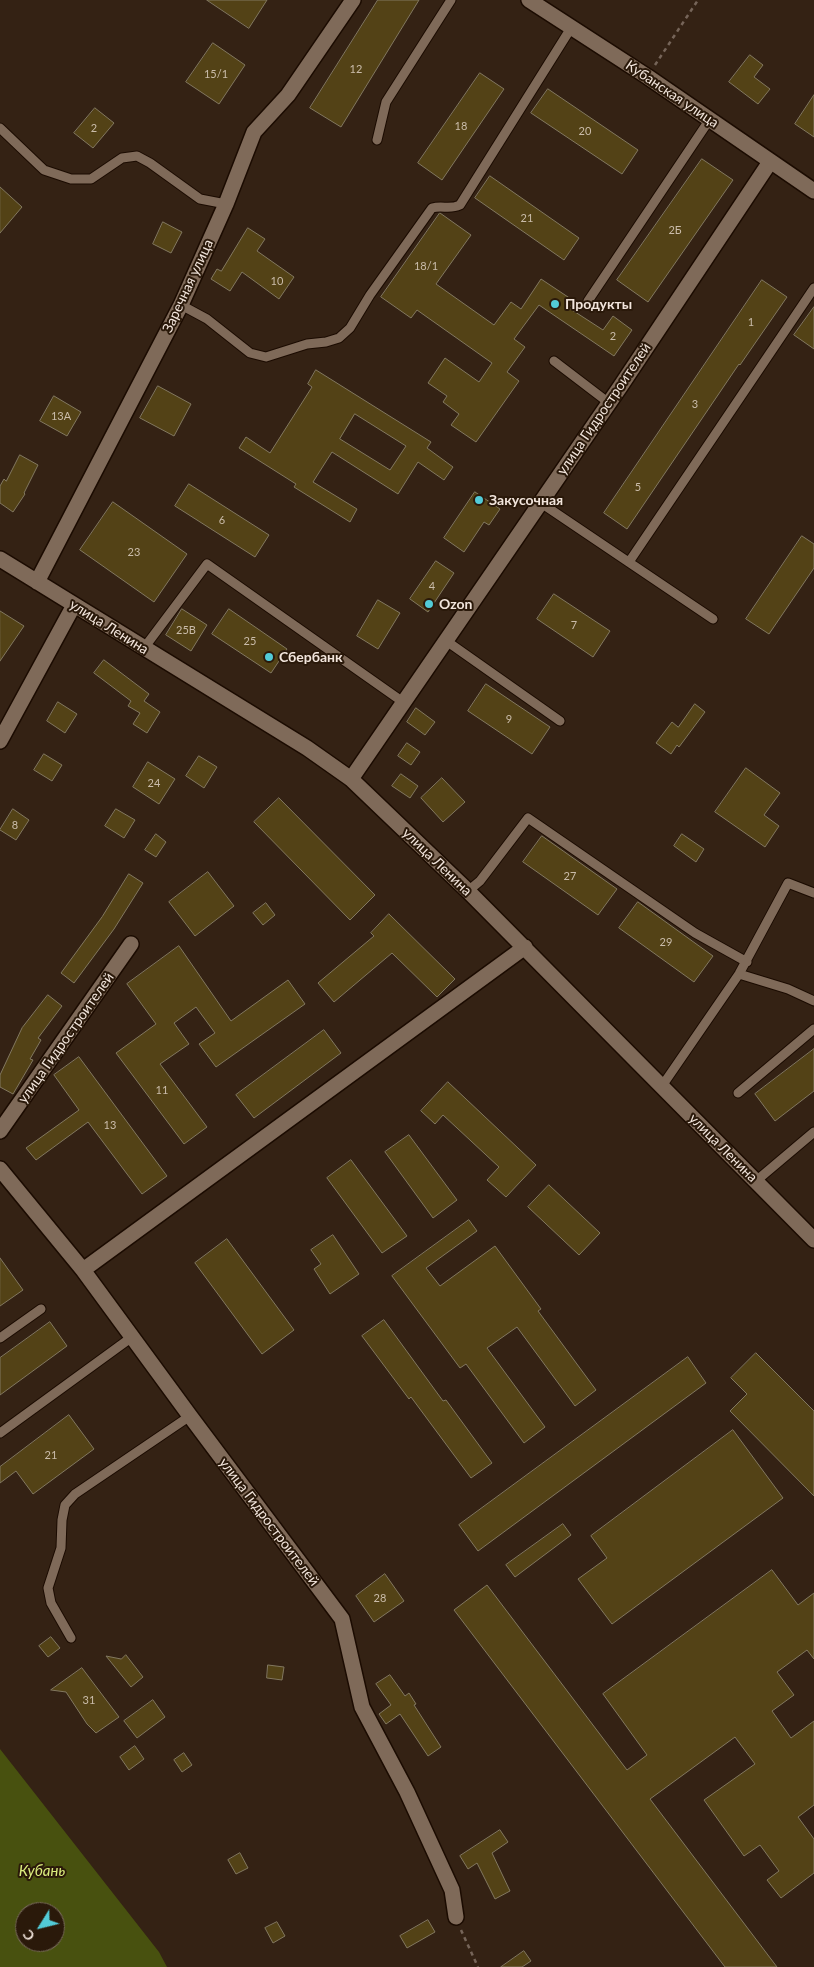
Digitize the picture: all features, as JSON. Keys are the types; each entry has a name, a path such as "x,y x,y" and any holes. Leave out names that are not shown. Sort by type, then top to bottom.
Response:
{"street":[{"name":"Заречная улица","path":"37,582 181,305 226,204 254,132 288,96 353,0"},
{"name":"Кубанская улица","path":"529,0 648,77 814,191"},
{"name":"улица Гидростроителей","path":"351,779 609,403 770,162"},
{"name":"улица Ленина","path":"0,558 307,748 351,779 525,947 814,1240"},
{"path":"0,742 74,605"},
{"name":"улица Гидростроителей","path":"0,1131 131,944"},
{"path":"83,1270 525,947"},
{"name":"улица Гидростроителей","path":"0,1170 83,1270 342,1619 362,1707 407,1792 452,1890 456,1918"}],"lane":[{"path":"377,140 386,102 451,0"},
{"path":"181,305 207,319 250,352 266,357 307,344 326,342 339,338 350,328 370,295 432,208 439,206 451,209 460,205 571,28"},
{"path":"588,301 710,119"},
{"path":"0,128 44,170 71,179 91,179 122,158 137,156 150,162 200,199 226,204"},
{"path":"629,562 814,288"},
{"path":"554,361 609,403"},
{"path":"541,502 713,619"},
{"path":"144,648 207,564 403,702"},
{"path":"445,640 560,721"},
{"path":"468,891 480,881 528,818 695,933 747,962"},
{"path":"662,1086 747,962 788,883 814,893"},
{"path":"739,974 788,989 814,1001"},
{"path":"738,1093 814,1029"},
{"path":"756,1181 814,1132"},
{"path":"0,1338 41,1309"},
{"path":"0,1433 132,1337"},
{"path":"71,1638 51,1603 48,1588 61,1548 62,1520 66,1505 75,1494 190,1416"}],"path":[{"path":"648,77 698,0"},
{"path":"456,1918 478,1967"}],"water":[{"name":"Кубань","path":"0,1749 159,1952 167,1967 0,1967"}],"building":[{"path":"207,0 267,0 249,28"},
{"path":"378,0 419,0 341,127 310,108"},
{"path":"213,43 245,65 219,104 186,82"},
{"path":"750,55 763,65 754,77 770,89 758,104 729,82"},
{"path":"480,73 504,89 442,180 418,163"},
{"path":"548,89 638,150 622,174 531,113"},
{"path":"814,95 814,137 795,124"},
{"path":"95,108 114,123 93,148 74,133"},
{"path":"702,159 733,180 648,302 617,280"},
{"path":"490,176 579,238 564,260 475,198"},
{"path":"0,187 22,207 0,233"},
{"path":"440,213 471,235 436,284 494,325 511,302 521,309 541,279 574,301 569,308 603,330 613,316 632,330 614,356 539,305 514,339 525,347 507,372 519,381 476,442 451,425 459,414 443,402 447,396 428,383 445,358 479,382 492,363 417,310 411,318 381,297"},
{"path":"163,222 182,232 171,253 153,244"},
{"path":"248,228 265,239 257,251 294,277 279,299 242,272 230,291 211,279 217,269 221,271"},
{"path":"762,280 787,297 627,529 604,513"},
{"path":"814,307 814,349 794,335"},
{"path":"316,370 431,442 427,448 453,467 444,480 418,462 398,494 332,452 313,482 357,509 350,522 294,487 296,484 239,448 246,437 270,453 312,387 308,384","holes":["355,414 406,446 390,470 340,439"]},
{"path":"158,386 191,404 174,436 140,418"},
{"path":"54,396 81,412 67,436 40,421"},
{"path":"20,455 38,465 25,494 13,512 0,503 0,486 4,479 6,481"},
{"path":"189,484 269,535 255,557 175,506"},
{"path":"475,492 500,509 489,525 484,522 464,552 444,538"},
{"path":"113,502 187,554 154,602 80,550"},
{"path":"802,536 814,544 814,568 769,634 746,619"},
{"path":"436,561 454,573 428,612 410,599"},
{"path":"554,594 610,631 593,657 537,619"},
{"path":"378,600 400,613 378,649 357,636"},
{"path":"182,609 207,625 191,651 166,635"},
{"path":"229,609 287,649 271,673 212,634"},
{"path":"0,611 24,626 0,661"},
{"path":"104,660 149,694 144,701 160,712 147,733 133,724 140,713 128,706 131,701 94,673"},
{"path":"486,684 550,727 532,754 468,711"},
{"path":"58,702 77,714 65,733 47,721"},
{"path":"695,704 705,712 679,747 677,745 671,754 656,743 672,722 678,727"},
{"path":"416,708 435,722 425,735 407,722"},
{"path":"407,743 420,752 411,765 398,756"},
{"path":"44,754 62,765 52,781 34,770"},
{"path":"199,756 217,767 204,788 186,776"},
{"path":"148,762 175,779 159,804 133,787"},
{"path":"746,768 780,793 764,815 779,826 765,847 715,812"},
{"path":"401,774 418,786 410,798 392,786"},
{"path":"442,778 465,802 443,822 421,798"},
{"path":"279,798 375,895 350,920 254,822"},
{"path":"13,809 29,820 16,840 0,830"},
{"path":"116,809 135,820 124,838 105,826"},
{"path":"156,834 166,842 156,857 145,850"},
{"path":"682,834 704,849 696,862 674,846"},
{"path":"542,836 617,889 598,915 523,862"},
{"path":"208,872 234,906 195,936 169,902"},
{"path":"129,874 143,883 114,929 74,983 61,973 102,917"},
{"path":"638,902 713,956 694,982 619,928"},
{"path":"266,903 275,915 263,925 253,913"},
{"path":"389,914 455,979 437,997 392,953 334,1002 318,983 374,936 371,933"},
{"path":"179,946 231,1021 288,980 305,1004 216,1067 199,1044 215,1033 196,1007 174,1023 189,1044 160,1064 207,1127 184,1144 116,1053 156,1024 127,984"},
{"path":"48,995 62,1006 38,1038 41,1040 30,1059 33,1060 13,1094 0,1087 0,1075 22,1028"},
{"path":"324,1030 341,1053 254,1118 236,1095"},
{"path":"814,1049 814,1091 775,1121 755,1094"},
{"path":"79,1057 167,1176 142,1194 88,1122 36,1160 26,1148 79,1110 54,1075"},
{"path":"448,1082 536,1165 506,1197 487,1180 499,1167 443,1115 435,1124 421,1111"},
{"path":"409,1135 457,1200 433,1218 385,1152"},
{"path":"351,1160 407,1236 382,1253 327,1178"},
{"path":"549,1185 600,1233 579,1255 528,1207"},
{"path":"469,1220 477,1231 426,1268 440,1286 495,1246 541,1309 538,1311 596,1390 575,1406 517,1327 487,1348 545,1427 524,1443 466,1364 460,1368 392,1276"},
{"path":"333,1235 359,1274 330,1294 314,1269 321,1264 311,1250"},
{"path":"227,1239 294,1330 262,1354 195,1263"},
{"path":"0,1258 23,1290 0,1306"},
{"path":"384,1320 443,1401 446,1400 492,1463 471,1478 411,1397 409,1399 362,1336"},
{"path":"50,1322 67,1346 0,1395 0,1358"},
{"path":"756,1353 814,1411 814,1496 730,1411 747,1394 731,1378"},
{"path":"688,1357 706,1383 478,1551 459,1525"},
{"path":"69,1415 94,1449 33,1494 16,1471 0,1483 0,1467"},
{"path":"733,1430 783,1498 612,1624 578,1579 607,1558 591,1536"},
{"path":"563,1524 571,1535 515,1577 506,1565"},
{"path":"772,1570 798,1605 814,1593 814,1659 807,1650 777,1672 794,1695 772,1711 791,1738 814,1721 814,1805 798,1817 814,1839 814,1873 781,1898 767,1880 779,1871 760,1845 744,1856 704,1800 755,1764 735,1737 650,1799 777,1967 725,1967 454,1610 487,1585 627,1770 647,1755 603,1694"},
{"path":"385,1574 404,1601 374,1622 356,1596"},
{"path":"51,1637 60,1648 48,1657 39,1646"},
{"path":"126,1655 143,1677 131,1687 106,1656 121,1659"},
{"path":"268,1665 284,1667 282,1680 267,1678"},
{"path":"82,1668 119,1717 96,1733 87,1724 66,1692 51,1690"},
{"path":"390,1675 405,1696 409,1693 416,1704 414,1705 441,1747 428,1756 400,1714 386,1724 379,1714 391,1705 376,1684"},
{"path":"153,1700 165,1717 137,1738 124,1721"},
{"path":"135,1746 144,1759 129,1770 120,1757"},
{"path":"184,1753 192,1765 182,1772 174,1760"},
{"path":"500,1830 508,1842 492,1853 510,1891 495,1899 477,1863 468,1869 460,1856"},
{"path":"240,1853 248,1868 236,1874 228,1860"},
{"path":"428,1920 435,1932 407,1948 400,1936"},
{"path":"277,1922 285,1936 273,1943 265,1928"},
{"path":"524,1951 531,1961 522,1967 501,1967"}],"place":[{"name":"Продукты","path":"555,304"},
{"name":"Закусочная","path":"479,500"},
{"name":"Ozon","path":"429,604"},
{"name":"Сбербанк","path":"269,657"}]}
